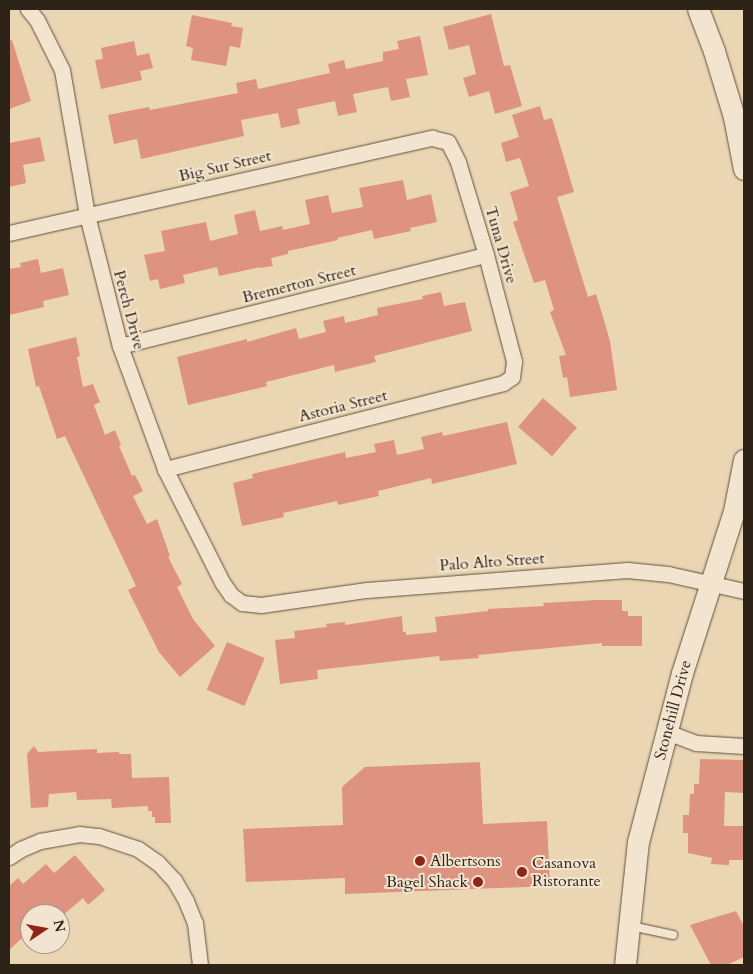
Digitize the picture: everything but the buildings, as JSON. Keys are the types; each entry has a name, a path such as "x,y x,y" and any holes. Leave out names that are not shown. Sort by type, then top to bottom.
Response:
{"main road":[{"path":"698,9 714,51 734,117 744,169"},
{"name":"Stonehill Drive","path":"626,965 638,842 682,673 734,511 744,460"}],"street":[{"name":"Perch Drive","path":"28,9 37,20 62,70 87,215 120,346 165,469 222,582 231,595 242,604"},
{"name":"Big Sur Street","path":"9,233 432,138 448,142"},
{"name":"Tuna Drive","path":"448,142 458,162 486,255 514,360"},
{"name":"Bremerton Street","path":"120,346 486,255"},
{"name":"Astoria Street","path":"165,469 503,383 512,377 514,360"},
{"name":"Palo Alto Street","path":"242,604 261,605 396,587 627,570 668,574 744,590"},
{"path":"667,732 696,743 744,746"},
{"path":"9,857 40,840 79,834 99,836 138,849 158,863 174,880 186,901 194,923 200,965"}],"lane":[{"path":"629,926 673,935"}],"place":[{"name":"Albertsons","path":"420,861"},
{"name":"Casanova Ristorante","path":"522,872"},
{"name":"Bagel Shack","path":"478,882"}]}
